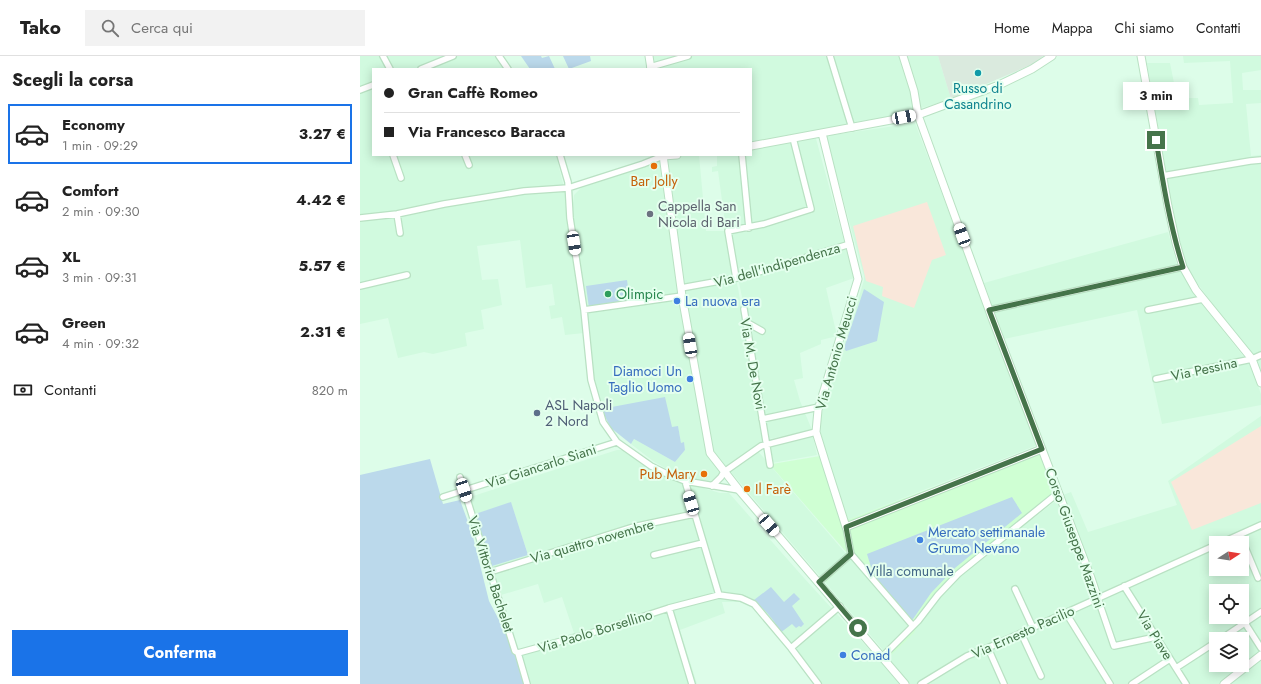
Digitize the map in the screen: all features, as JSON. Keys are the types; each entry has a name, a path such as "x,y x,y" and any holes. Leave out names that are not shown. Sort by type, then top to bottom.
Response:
{"street":[{"path":"383,56 389,68"},
{"path":"425,68 453,56"},
{"path":"499,56 507,68"},
{"path":"649,56 651,68 688,56"},
{"path":"830,56 852,128"},
{"name":"Corso Giuseppe Mazzini","path":"903,56 914,91 918,115 989,310 1091,578 1114,646 1156,637"},
{"path":"752,146 918,115 999,85 1032,69 1052,56"},
{"path":"1141,56 1162,176 1176,243 1183,267 1196,290 1252,359 1261,383"},
{"path":"360,90 372,87"},
{"name":"Via Antonio Meucci","path":"822,133 858,279 819,407 816,432 846,527 851,554"},
{"path":"736,278 728,231 749,228 811,209 793,138"},
{"path":"394,156 401,178"},
{"path":"465,156 469,165"},
{"path":"560,156 568,188 574,243 584,310 588,360 595,397 603,422 617,442 651,466 684,481 740,491"},
{"path":"360,218 397,214 509,193 568,188 643,164 661,156"},
{"path":"663,156 682,292 708,445 713,459 905,684"},
{"path":"742,156 749,228"},
{"path":"1162,176 1261,160"},
{"path":"397,214 400,233"},
{"name":"Via dell'indipendenza","path":"584,310 682,292 736,278 850,244"},
{"path":"989,310 1183,267"},
{"path":"360,286 408,275"},
{"path":"1148,310 1203,299"},
{"name":"Via M. De Novi","path":"744,309 767,445"},
{"path":"746,322 762,331"},
{"name":"Via Pessina","path":"1156,379 1252,359 1261,355"},
{"name":"Via M. De Novi","path":"762,419 819,407"},
{"path":"712,486 724,472 762,446 816,432"},
{"name":"Via Giancarlo Siani","path":"443,497 617,442"},
{"path":"767,445 770,465"},
{"path":"846,527 1042,449"},
{"name":"Via Vittorio Bachelet","path":"460,477 515,651 520,653 527,684"},
{"path":"684,481 719,595 741,598 754,604 791,648 818,684"},
{"path":"882,656 913,626 938,595 958,574 1058,493"},
{"name":"Via quattro novembre","path":"490,572 633,527 694,514"},
{"path":"1258,578 1240,535 1261,525"},
{"path":"654,555 703,543"},
{"name":"Via Ernesto Pacilio","path":"921,684 967,656 1033,628 1209,548"},
{"path":"819,582 851,554 913,626"},
{"name":"Via Piave","path":"1124,586 1186,684"},
{"path":"1015,589 1033,628"},
{"name":"Via Paolo Borsellino","path":"520,653 598,631 669,608 719,595"},
{"path":"791,648 840,606"},
{"path":"669,608 692,684"},
{"path":"1249,620 1261,612"},
{"path":"1066,613 1110,684"},
{"path":"1232,632 1244,624"},
{"path":"1246,624 1261,648"},
{"path":"1021,633 1041,676"},
{"path":"1176,668 1209,647"},
{"path":"988,648 1004,684"},
{"path":"1224,684 1261,655"},
{"path":"1132,684 1170,659"}],"shaded area":[{"path":"360,56 496,56 504,68 372,68 372,156 556,156 566,196 584,333 565,335 562,317 551,319 549,306 555,305 552,284 526,288 520,240 477,246 482,280 498,279 502,305 481,310 484,329 465,333 467,346 433,354 424,352 398,358 388,318 360,324"},
{"path":"653,56 938,56 951,99 895,116 752,143 752,68 655,68"},
{"name":"Russo di Casandrino","path":"938,56 1043,56 1033,64 951,99"},
{"path":"1183,56 1261,56 1261,70 1242,73 1243,90 1261,90 1261,103 1246,104 1251,156 1261,155 1261,375 1252,357 1186,268 1176,231 1147,63 1170,63 1177,98 1198,98 1199,105 1233,103 1230,61 1184,63"},
{"path":"915,123 1036,443 1035,446 848,519 826,455 821,433 820,420 848,333 864,276 826,136"},
{"path":"815,135 854,278 826,288 837,336 821,340 821,344 800,353 803,378 794,380 800,401 812,430 769,439 751,340 732,249 731,229 726,230 718,171 712,172 712,167 717,166 717,156 752,156 752,148"},
{"path":"667,156 699,156 706,231 726,231 730,259 738,288 764,440 727,468 710,484 677,475 653,461 631,444 634,439 675,462 685,450 684,443 681,443 678,427 672,427 601,409 591,361 592,357 572,212 574,195 581,188 667,158"},
{"path":"927,202 946,255 932,260 914,308 882,296 883,287 866,281 853,226"},
{"path":"1168,232 1177,265 1195,295 1251,366 1261,394 1261,405 1162,424 1137,310 1004,339 984,283"},
{"path":"1261,416 1261,652 1249,661 1249,632 1209,632 1209,672 1235,672 1220,684 909,684 883,650 730,471 757,450 853,562 858,558 913,630 938,599 959,577 1063,495 1071,492 1088,532 1177,505 1168,481"},
{"path":"1261,426 1261,503 1192,530 1171,482"},
{"path":"813,437 817,455 772,463 769,447"},
{"name":"Mercato settimanale Grumo Nevano","path":"1038,447 1058,498 959,577 921,618 914,633 887,659 883,652 910,628 852,558 826,582 821,576 847,553 772,467 772,464 826,455 848,519 850,519"},
{"path":"617,450 623,450 689,484 720,493 729,493 899,684 816,684 752,606 740,602 722,602 725,613 680,630 697,684 527,684 518,651 574,633 562,597 544,603 538,584 501,595 492,566 528,555 511,503 475,514 470,497"},
{"path":"1261,660 1261,684 1230,684 1246,672 1249,672 1249,669"}],"green space":[{"path":"521,56 541,56 542,58 549,56 555,68 529,68"},
{"path":"563,56 590,56 591,61 569,68"},
{"name":"Olimpic","path":"627,280 630,302 589,308 586,286"},
{"path":"864,289 884,302 877,341 846,351 844,348"},
{"path":"665,397 672,427 678,426 681,443 684,442 685,450 675,462 634,439 631,444 611,428 601,409"},
{"path":"430,459 443,504 460,500 472,533 489,601 518,656 527,684 360,684 360,475"},
{"name":"Villa comunale","path":"1012,497 1022,513 955,568 931,593 911,622 871,571 867,554"},
{"path":"511,502 528,555 492,566 475,514"},
{"path":"771,587 784,602 794,593 800,599 792,606 804,624 801,627 799,626 796,628 792,624 780,633 772,619 754,600"}],"place":[{"name":"Russo di Casandrino","path":"978,73"},
{"name":"Bar Jolly","path":"654,166"},
{"name":"Cappella San Nicola di Bari","path":"650,214"},
{"name":"Olimpic","path":"608,294"},
{"name":"La nuova era","path":"677,301"},
{"name":"Diamoci Un Taglio Uomo","path":"690,379"},
{"name":"ASL Napoli 2 Nord","path":"537,413"},
{"name":"Pub Mary","path":"704,474"},
{"name":"Il Farè","path":"747,489"},
{"name":"Mercato settimanale Grumo Nevano","path":"920,540"},
{"name":"Conad","path":"843,655"}],"route":[{"path":"858,628 819,582 851,554 846,527 1042,449 989,310 1183,267 1168,206 1156,140"}]}
